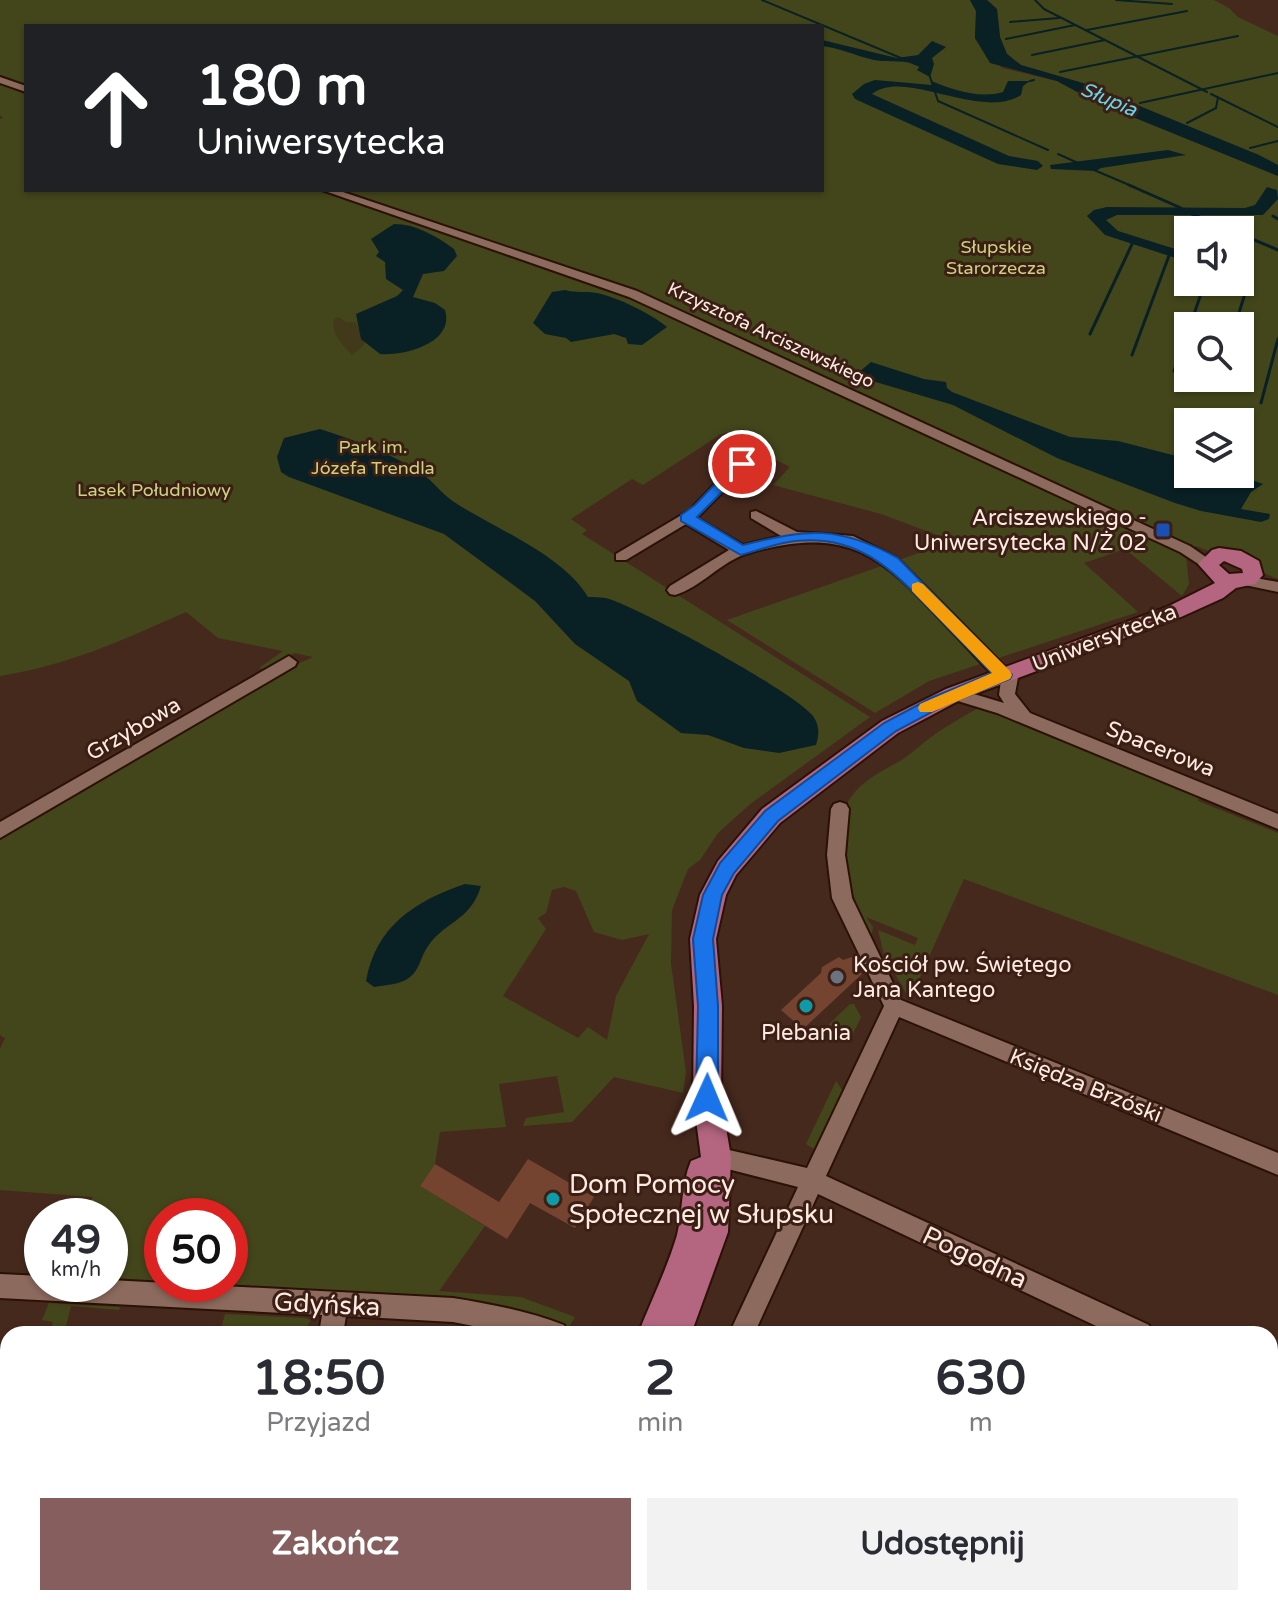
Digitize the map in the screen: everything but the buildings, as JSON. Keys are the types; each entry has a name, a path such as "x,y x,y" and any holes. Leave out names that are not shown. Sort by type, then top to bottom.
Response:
{"main road":[{"name":"Uniwersytecka","path":"709,1117 708,1006 703,939 713,895 727,868 771,816 890,727 954,694 1216,593 1227,571"},
{"path":"678,1326 713,1232 716,1157 709,1117"},
{"path":"658,1326 678,1280 693,1232 709,1117"}],"street":[{"path":"0,80 24,88"},
{"name":"Krzysztofa Arciszewskiego","path":"333,192 633,294 1227,571 1276,587"},
{"path":"621,557 700,508 742,464"},
{"path":"756,515 794,537"},
{"path":"686,518 741,550"},
{"path":"675,590 719,560 741,550 794,537 853,541 892,561 1008,673 1007,695 1025,718"},
{"name":"Grzybowa","path":"0,831 289,662"},
{"name":"Spacerowa","path":"954,694 1025,718 1278,822"},
{"path":"745,1326 894,1006 842,898 836,855 840,809"},
{"name":"Księdza Brzóski","path":"894,1006 1278,1164"},
{"name":"Pogodna","path":"716,1157 811,1180 1123,1326"},
{"name":"Gdyńska","path":"0,1286 453,1310 527,1326"},
{"path":"332,1326 336,1305"}],"green space":[{"path":"0,0 970,0 976,11 975,39 1002,68 1057,81 1096,102 1278,176 1278,579 1196,546 1186,556 1189,584 1182,596 1125,549 1084,563 1138,612 929,681 875,713 727,620 953,541 881,514 773,485 790,467 758,451 761,447 744,429 721,434 643,485 632,479 571,519 587,530 582,534 870,717 749,805 718,833 700,860 688,869 672,910 671,964 686,1072 683,1093 614,1077 572,1122 523,1126 526,1118 564,1112 557,1076 499,1084 506,1127 440,1132 435,1164 420,1186 485,1226 439,1291 521,1297 575,1317 570,1326 491,1304 248,1289 248,1198 144,1198 144,1282 128,1282 128,1198 0,1190 0,1049 5,1038 0,1035 0,837 313,657 294,653 272,667 259,668 283,651 218,638 186,612 73,658 0,676 0,119 3,118 0,115","holes":["564,887 576,891 594,932 622,940 649,934 616,996 607,1040 588,1027 578,1038 503,996 546,929 538,918 546,913 552,890"]},
{"path":"987,0 1214,0 1229,8 1238,17 1278,36 1278,165 1086,84 1021,65 1007,54 1000,37 997,9"},
{"path":"981,706 1200,795 1198,801 1278,833 1278,995 964,879 911,997 907,995 884,955 878,930 915,945 918,938 866,917 873,927 872,933 868,934 846,866 843,845 845,810 851,797 867,781"},
{"path":"850,1004 854,1004 861,1017 849,1042 828,1025"},
{"path":"836,1081 843,1091 814,1149 806,1144"},
{"path":"49,1303 120,1307 119,1310 71,1306 66,1326 52,1326 53,1322 42,1320"},
{"path":"225,1314 311,1320 308,1326 222,1326"}],"sand":[{"path":"338,317 346,322 356,322 365,344 352,355 336,334 333,324"}],"water":[{"name":"Słupia","path":"970,0 987,0 997,9 1000,37 1007,54 1021,65 1086,84 1259,155 1278,165 1278,176 1096,102 1057,81 990,63 975,38 976,11"},
{"path":"824,40 897,58 918,55 932,41 946,47 932,58 934,64 930,77 917,70 920,66 915,64 880,61 824,46"},
{"path":"875,80 932,85 931,81 976,94 1003,92 1008,81 1030,81 1023,86 1021,95 1004,101 985,102 903,87 886,88 872,94 1009,156 1038,161 1043,166 1037,170 998,164 855,99 852,94"},
{"path":"1168,150 1186,155 1096,171 1051,169 1050,165"},
{"path":"1267,187 1277,190 1278,199 1263,215 1117,215 1106,220 1118,231 1174,249 1174,257 1105,235 1087,216 1094,210 1107,207 1245,208 1255,205"},
{"path":"394,224 418,228 433,235 454,249 457,256 444,271 423,274 413,297 435,303 445,310 446,321 442,331 435,339 414,350 380,354 361,339 356,314 397,296 403,290 386,279 385,262 376,256 379,252 371,239"},
{"path":"565,290 615,298 667,327 642,345 628,344 626,338 614,334 571,342 545,334 533,323 552,292"},
{"path":"871,362 924,379 946,382 952,392 1070,437 1118,441 1174,455 1174,488 1254,488 1254,481 1263,484 1251,492 1241,509 1270,514 1269,519 1261,522 1175,503 1057,458 953,405 859,377 858,373"},
{"path":"320,429 385,453 421,473 454,502 545,555 562,568 588,597 609,599 630,607 718,653 778,689 813,716 818,730 816,745 779,753 744,748 708,735 681,733 637,701 629,681 575,644 535,601 444,534 281,472 277,457 284,438"},
{"path":"465,884 481,886 476,898 463,915 432,941 413,974 402,982 388,985 374,987 366,981 379,945 400,918 430,899"}],"waterway":[{"path":"762,0 819,24"},
{"path":"1035,0 1044,9 1105,40"},
{"path":"1116,0 1172,4"},
{"path":"1087,30 1187,11"},
{"path":"1010,22 1059,18"},
{"path":"1006,39 1075,25"},
{"path":"824,26 920,66"},
{"path":"1137,56 1238,36"},
{"path":"1032,55 1105,40"},
{"path":"1105,40 1137,56"},
{"path":"1060,72 1137,56"},
{"path":"1137,56 1202,90"},
{"path":"1202,90 1278,73"},
{"path":"929,74 938,101 1048,150"},
{"path":"1030,81 1034,80"},
{"name":"Słupia","path":"1140,103 1202,90"},
{"path":"1202,90 1207,92"},
{"path":"1211,94 1218,97"},
{"path":"1187,123 1216,108 1218,97"},
{"path":"1218,97 1278,127"},
{"path":"1250,148 1278,141"},
{"path":"1058,154 1078,163"},
{"path":"1094,170 1134,187"},
{"path":"1129,185 1181,208"},
{"path":"1192,214 1197,216"},
{"path":"1273,216 1278,219"},
{"path":"1254,240 1278,250"},
{"path":"1090,334 1133,242"},
{"path":"1132,355 1170,253"},
{"path":"1195,312 1200,296"},
{"path":"1239,312 1244,296"},
{"path":"1261,403 1278,339"}],"slow traffic":[{"path":"918,587 1004,675 926,708"}],"place":[{"name":"Arciszewskiego - Uniwersytecka N/Ż 02","path":"1163,530"},
{"name":"Kościół pw. Świętego Jana Kantego","path":"837,977"},
{"name":"Plebania","path":"806,1006"},
{"name":"Dom Pomocy Społecznej w Słupsku","path":"553,1199"}],"route":[{"path":"707,1098 708,1006 703,939 713,895 727,868 771,816 890,727 954,694 1004,675 892,561 869,548 839,538 809,536 777,540 741,550 686,518 700,508 742,464"}],"park label":[{"name":"Słupskie Starorzecza","path":"996,257"},
{"name":"Park im. Józefa Trendla","path":"373,457"},
{"name":"Lasek Południowy","path":"154,490"}]}
